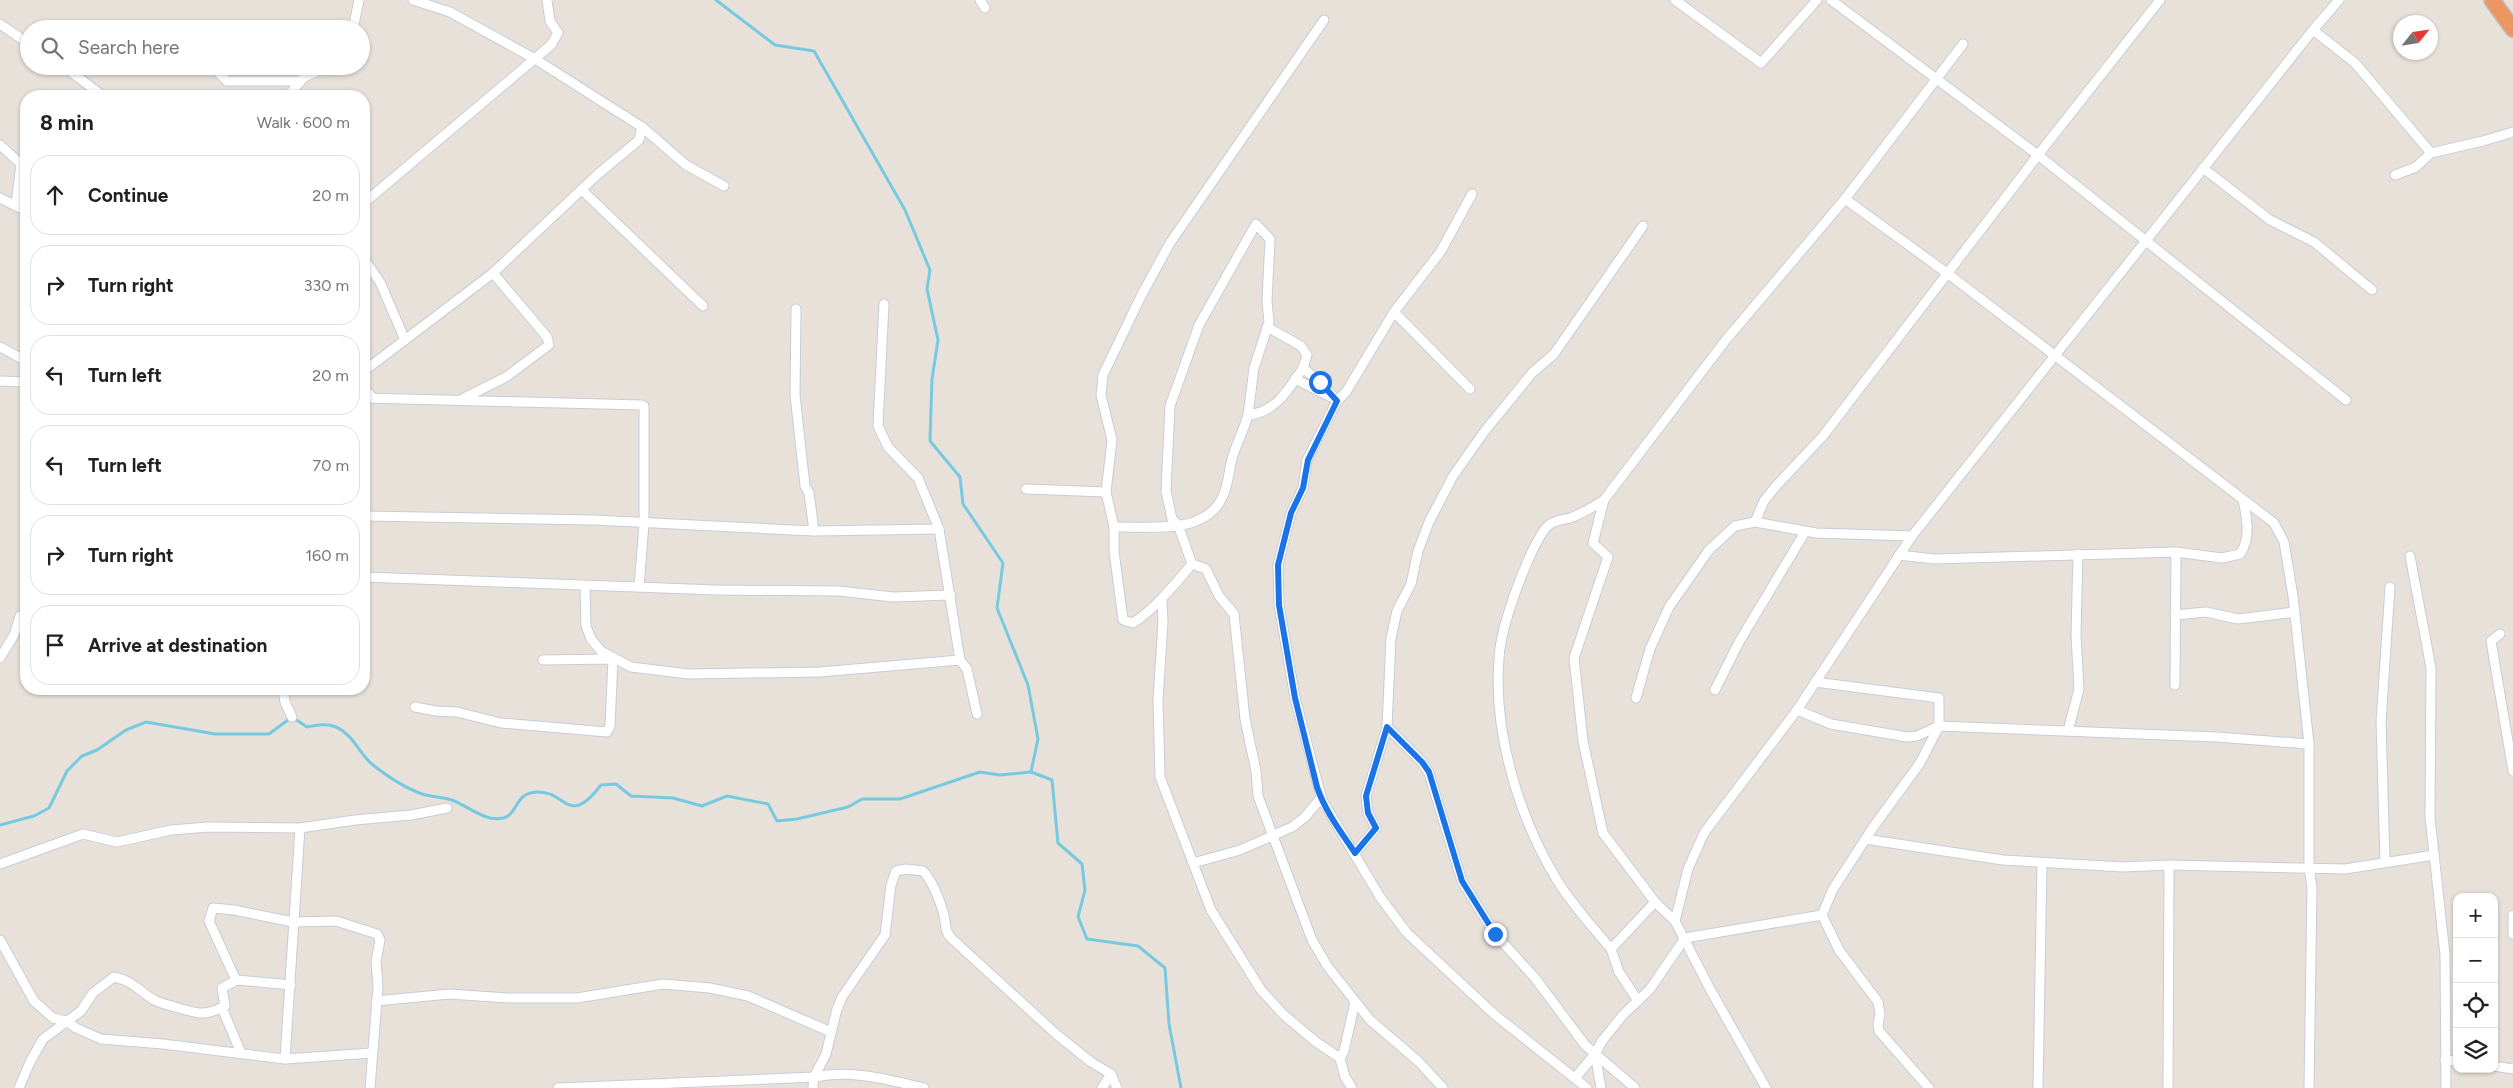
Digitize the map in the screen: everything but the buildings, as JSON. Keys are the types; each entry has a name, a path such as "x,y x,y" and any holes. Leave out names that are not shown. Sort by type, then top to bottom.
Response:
{"highway":[{"path":"2492,0 2512,27"}],"street":[{"path":"355,20 359,0"},
{"path":"413,0 450,12 535,59 642,127 686,165 724,186"},
{"path":"370,198 551,45 558,33 550,21 547,0"},
{"path":"1675,0 1761,63 1817,0"},
{"path":"1831,0 1936,81 2038,155 2346,400"},
{"path":"1756,522 1764,501 1823,436 2038,155 2160,0"},
{"path":"1675,921 1688,869 1704,833 1797,710 1912,536 2054,355 2339,0"},
{"path":"1192,564 1162,599 1133,623 1123,620 1115,560 1114,528 1106,492 1111,463 1112,440 1104,414 1101,395 1103,375 1170,242 1324,20"},
{"path":"0,24 20,38"},
{"path":"2313,30 2355,63 2431,153"},
{"path":"1638,1001 1626,986 1611,949 1558,882 1518,799 1506,753 1498,691 1499,658 1504,626 1520,578 1546,528 1556,521 1584,512 1604,500 1725,341 1845,199 1963,44"},
{"path":"75,75 95,90"},
{"path":"221,75 227,81 300,80 311,75"},
{"path":"292,90 300,80"},
{"path":"370,366 493,273 583,191 601,172 639,140 642,127"},
{"path":"2395,176 2416,167 2431,153 2483,142 2513,132"},
{"path":"0,145 20,163"},
{"path":"2203,168 2270,220 2314,242 2372,290"},
{"path":"16,204 20,172"},
{"path":"583,191 704,306"},
{"path":"1472,194 1441,251 1394,312 1346,392 1337,401 1308,460 1303,488 1291,513 1278,565 1279,605 1295,698 1321,798 1380,897 1407,933 1495,1014 1587,1088"},
{"path":"0,198 20,207"},
{"path":"1845,199 1947,273 2274,523 2282,536 2295,612 2309,744 2309,867 2312,888 2309,1088"},
{"path":"1114,528 1178,525 1192,524 1206,516 1222,498 1232,457 1248,415 1254,368 1269,322 1267,301 1270,239 1256,224 1199,325 1170,406 1166,491 1172,518 1178,525 1192,564"},
{"path":"1355,853 1376,828 1368,813 1366,796 1387,727 1389,656 1394,623 1397,611 1411,584 1418,551 1429,522 1453,476 1484,432 1532,373 1554,354 1643,226"},
{"path":"370,268 380,282 405,340"},
{"path":"461,400 506,377 549,345 547,337 493,273"},
{"path":"884,304 878,426 888,447 918,478 939,528 960,660 968,669 977,714"},
{"path":"796,309 795,395 805,486 809,493 814,531"},
{"path":"1394,312 1470,389"},
{"path":"1248,415 1258,414 1272,408 1303,368 1307,354 1301,346 1267,327"},
{"path":"0,347 20,357"},
{"path":"1303,368 1320,382 1337,401"},
{"path":"1295,379 1337,401"},
{"path":"0,382 20,382"},
{"path":"370,397 644,406 644,524 639,587"},
{"path":"1026,489 1106,492"},
{"path":"1604,500 1593,543 1608,557 1574,658 1579,714 1603,832 1655,902 1675,921 1710,990 1766,1088"},
{"path":"1899,555 1934,558 2176,552 2222,558 2240,554 2247,545 2246,516 2243,500"},
{"path":"370,516 594,520 814,531 939,528"},
{"path":"1636,698 1650,649 1669,607 1694,570 1721,536 1735,526 1756,522 1805,532 1912,536"},
{"path":"1715,690 1739,642 1805,532"},
{"path":"2175,685 2176,552"},
{"path":"2068,731 2079,689 2076,635 2078,554"},
{"path":"2410,556 2431,668 2430,817 2444,955 2446,1088"},
{"path":"1192,564 1206,569 1219,596 1234,614 1246,719 1256,772 1258,796 1312,940 1340,985 1370,1020 1418,1061 1443,1088"},
{"path":"370,577 585,586 839,591 893,597 951,595"},
{"path":"585,586 586,626 588,633 595,645 614,658 631,666 688,674 820,672 960,660"},
{"path":"2385,862 2381,721 2390,587"},
{"path":"1162,599 1163,622 1158,700 1160,777 1211,910 1261,990 1284,1015 1316,1042 1340,1058 1345,1077 1352,1088"},
{"path":"2175,616 2206,612 2238,619 2295,612"},
{"path":"0,658 14,635 20,616"},
{"path":"2500,634 2491,641 2513,771"},
{"path":"543,660 614,658"},
{"path":"415,707 457,712 501,723 605,732 610,726 614,658"},
{"path":"1816,682 1939,698 1939,726 1920,764 1865,840 1833,889 1822,915 1839,950 1878,1002 1880,1014 1879,1031 1929,1088"},
{"path":"284,695 292,717"},
{"path":"1797,710 1831,724 1907,737 1916,736 1939,726 2207,737 2309,744"},
{"path":"1387,727 1422,762 1429,772 1455,860 1471,897 1495,934 1535,978 1568,1024 1596,1054 1635,1088"},
{"path":"1193,863 1240,850 1300,822 1321,798"},
{"path":"0,864 83,834 117,842 171,830 208,827 300,828 354,820 411,815 447,808"},
{"path":"285,1060 300,828"},
{"path":"1865,840 2003,860 2123,867 2169,864 2346,869 2434,855"},
{"path":"2038,1088 2042,862"},
{"path":"2168,1088 2169,864"},
{"path":"813,1088 814,1077 826,1054 842,997 885,935 891,885 896,871 906,869 923,871 934,890 943,914 946,930 951,938 1063,1040 1090,1062 1111,1074 1117,1088"},
{"path":"1611,949 1655,902"},
{"path":"238,980 235,978 209,922 213,908 234,910 293,922 336,921 377,934 380,940 376,961 378,987 370,1088"},
{"path":"1575,1078 1596,1054 1606,1034 1669,965 1685,938 1822,915"},
{"path":"2513,915 2513,934"},
{"path":"0,940 34,1001 53,1018 66,1021 76,1028 102,1039 241,1053 285,1060 372,1053"},
{"path":"19,1088 43,1039 81,1011 94,993 114,977 136,985 166,1006 179,1007 201,1014 225,1006 222,988 238,980 290,985"},
{"path":"376,1001 449,994 508,998 577,998 663,984 710,988 748,996 831,1032"},
{"path":"1340,1058 1344,1051 1355,1002"},
{"path":"222,1008 241,1053"},
{"path":"1596,1054 1601,1088"},
{"path":"2445,1060 2453,1061"},
{"path":"2498,1067 2513,1069"},
{"path":"558,1088 814,1077 845,1073 924,1088"},
{"path":"1102,1088 1111,1074"}],"waterway":[{"path":"716,0 775,45 814,51 905,210 930,270 927,289 938,340 932,379 930,441 960,477 963,504 1003,563 997,608 1028,685 1038,739 1031,772 1052,780 1058,843 1082,864 1085,890 1078,917 1087,939 1138,946 1165,968 1169,1024 1181,1088"},
{"path":"0,825 34,816 49,808 67,771 82,756 97,750 126,730 146,722 215,734 269,734 292,717 307,727 329,725 342,730 368,761 403,785 422,794 452,800 485,817 500,819 512,813 522,797 528,794 537,792 547,793 574,806 590,798 601,785 616,784 631,796 673,798 702,806 727,796 768,804 777,821 797,819 848,807 862,799 900,799 980,772 1000,775 1031,772"}],"route":[{"path":"1320,382 1337,401 1308,460 1304,473 1303,488 1291,513 1278,565 1279,605 1295,698 1317,787 1335,823 1355,853 1376,828 1368,813 1366,796 1387,727 1422,762 1429,772 1462,881 1495,934"}]}
